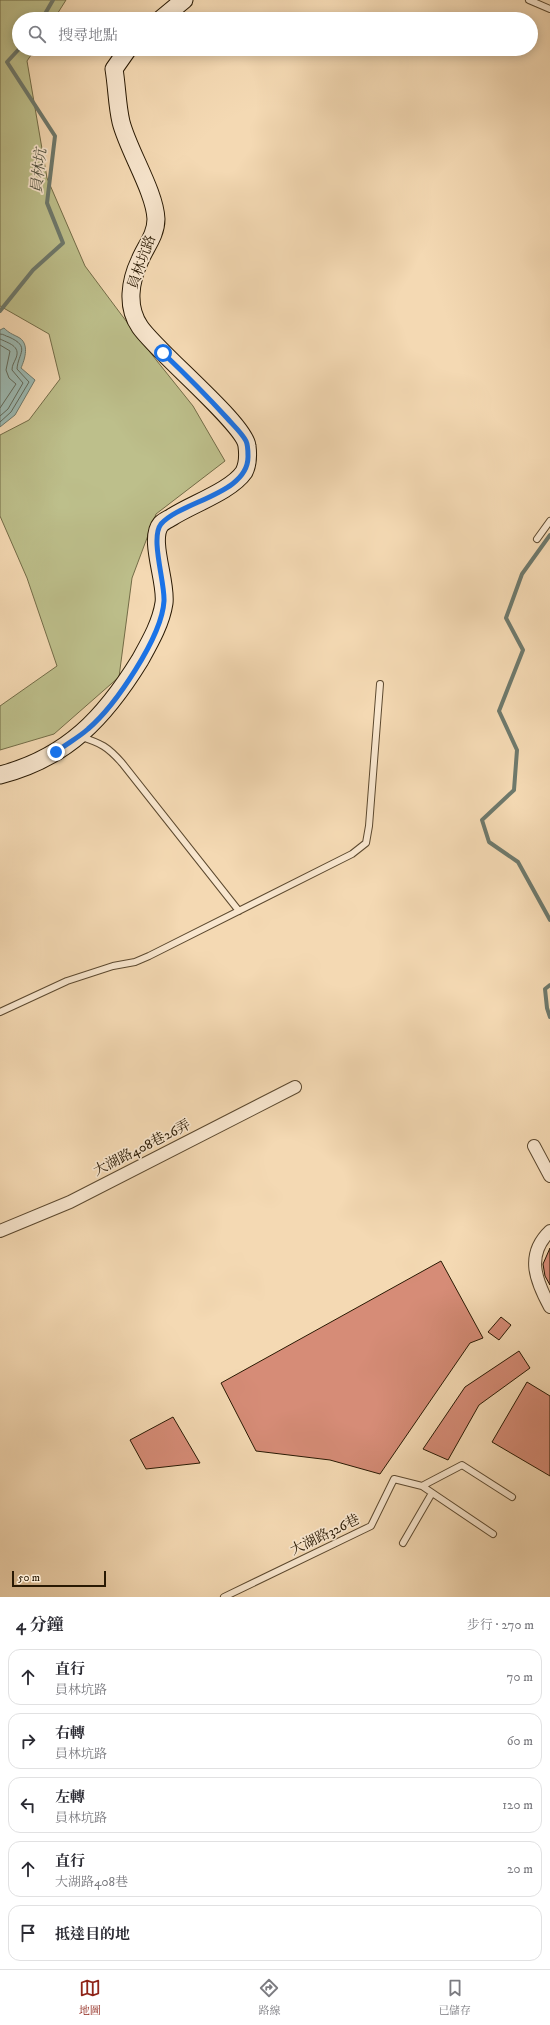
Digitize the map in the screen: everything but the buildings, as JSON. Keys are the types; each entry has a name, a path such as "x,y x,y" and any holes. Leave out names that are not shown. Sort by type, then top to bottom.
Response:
{"street":[{"path":"169,12 184,0"},
{"name":"員林坑路","path":"0,775 21,770 56,752 83,733 109,707 124,687 157,630 164,603 164,583 157,540 157,533 162,524 180,512 226,488 244,472 248,458 246,442 235,427 207,396 140,328 132,313 130,298 133,281 140,260 152,239 156,219 153,203 121,123 114,69 123,56"},
{"name":"大湖路408巷26弄","path":"0,1230 70,1202 295,1087"},
{"path":"534,1146 550,1176"},
{"path":"550,1231 544,1237 536,1254 534,1268 550,1307"}],"lane":[{"path":"529,0 550,9"},
{"path":"537,539 550,521"},
{"path":"0,1012 67,981 113,966 135,962 352,854 366,843 369,826 380,684"},
{"path":"83,733 109,748 239,911"},
{"path":"422,1486 462,1465 512,1496"},
{"name":"大湖路326巷","path":"224,1597 371,1526 394,1479 422,1486 493,1534"},
{"path":"403,1543 432,1493"}],"green space":[{"path":"0,0 66,0 58,12 12,12 12,56 30,56 27,61 47,178 85,266 141,341 193,406 225,461 156,514 132,578 119,677 54,734 0,750 0,706 57,666 27,578 0,516 0,435 29,420 60,379 49,334 0,306"}],"water":[{"path":"4,328 24,343 26,351 21,368 35,380 15,415 0,427 0,330"}],"waterway":[{"name":"員林坑","path":"46,12 53,0"},
{"name":"員林坑","path":"0,311 33,270 63,243 47,203 55,136 7,62 13,56"},
{"path":"550,535 522,574 506,618 523,650 499,711 517,750 514,790 482,820 489,842 518,862 550,920"},
{"path":"550,985 545,989 547,1008 550,1017"}],"route":[{"path":"56,752 88,730 109,707 124,687 157,630 164,603 164,583 157,548 157,533 162,524 180,512 226,488 244,472 248,458 246,442 235,427 207,396 163,353"}]}
